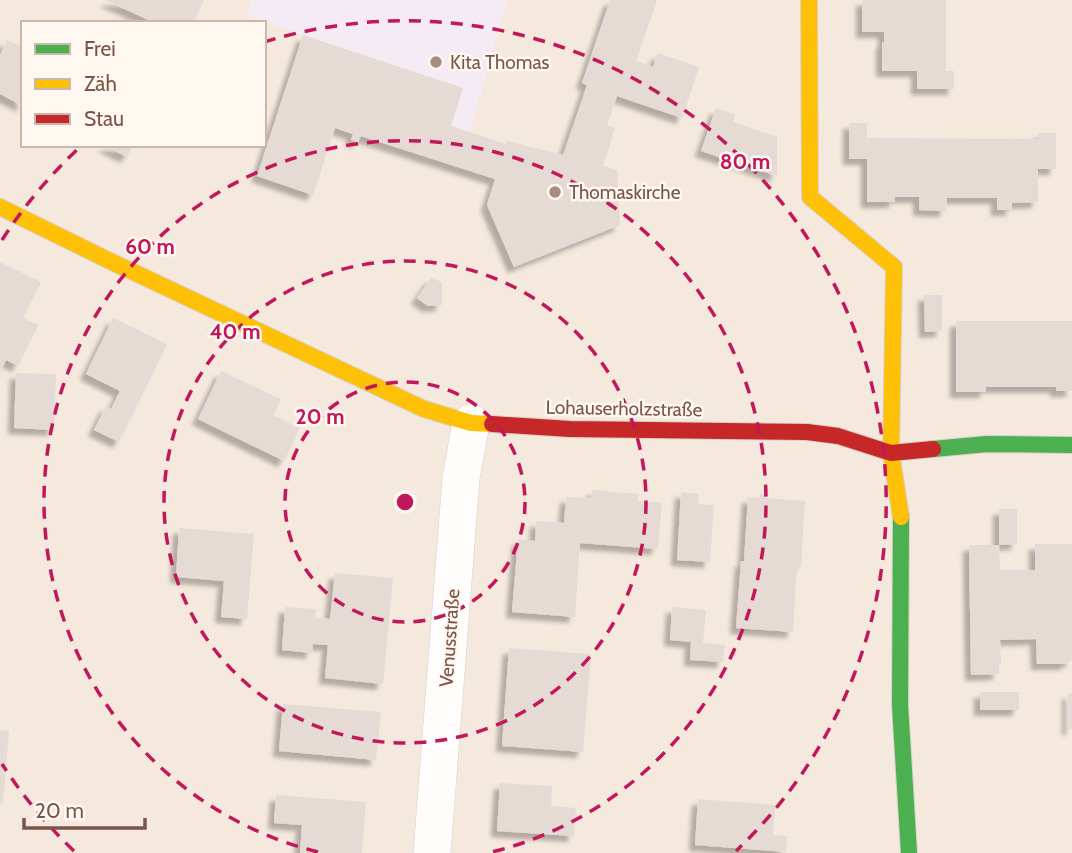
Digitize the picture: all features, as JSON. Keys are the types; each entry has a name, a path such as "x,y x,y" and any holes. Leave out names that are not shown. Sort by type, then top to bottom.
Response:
{"street":[{"path":"809,0 810,197 894,267 891,453 901,511 900,705 909,853"},
{"name":"Lohauserholzstraße","path":"0,206 424,409 471,423 570,429 807,432 838,436 891,453"},
{"name":"Venusstraße","path":"432,853 461,478 471,423"},
{"path":"891,453 987,444 1072,444"}],"shaded area":[{"path":"0,0 1072,0 1072,853 0,853"},
{"name":"Kita Thomas","path":"252,0 507,0 470,132 451,126 463,88 246,15"}],"building":[{"path":"105,0 204,0 194,21 151,21"},
{"path":"610,0 657,0 636,61 653,67 658,53 699,67 682,118 617,96 607,125 615,128 603,166 617,170 620,225 514,267 487,205 495,179 361,136 358,142 351,140 353,134 335,128 313,195 257,176 303,35 463,88 451,126 506,144 507,141 563,155 587,85 582,83"},
{"path":"862,0 946,0 946,71 954,71 954,89 917,89 917,71 882,71 884,32 862,32"},
{"path":"7,40 21,46 21,105 0,94 0,55"},
{"path":"716,108 735,114 733,122 777,137 777,176 701,151"},
{"path":"849,123 867,123 867,138 1038,139 1038,133 1056,133 1056,169 1038,169 1038,202 1012,203 1012,210 997,210 997,198 947,198 946,211 919,210 919,197 895,197 895,202 867,202 867,159 849,159"},
{"path":"107,147 132,147 127,157"},
{"path":"0,262 41,282 23,318 38,325 18,366 6,360 0,373"},
{"path":"431,278 442,282 442,305 428,306 417,298"},
{"path":"924,295 942,295 942,331 925,332"},
{"path":"113,318 167,344 119,442 94,430 106,406 111,409 120,391 86,374"},
{"path":"956,321 1072,321 1072,391 1056,391 1056,387 986,387 986,392 956,392"},
{"path":"221,371 281,399 273,415 300,428 284,461 198,419"},
{"path":"16,373 56,374 54,430 14,428"},
{"path":"592,490 639,494 638,501 662,503 658,549 580,543 575,617 512,612 518,539 535,541 536,521 564,523 566,497 591,498"},
{"path":"681,492 699,494 698,504 714,505 710,562 677,560"},
{"path":"760,494 766,494 766,498 805,501 793,632 736,628 748,497 760,498"},
{"path":"999,509 1017,509 1017,544 999,545"},
{"path":"179,528 254,534 247,619 221,617 224,581 176,577"},
{"path":"1035,544 1072,544 1072,661 1067,661 1067,664 1037,664 1036,639 1000,640 999,674 971,675 969,545 999,545 1000,570 1035,570"},
{"path":"335,573 393,578 383,684 325,678 328,645 313,644 312,653 282,650 285,607 316,609 315,618 330,619"},
{"path":"672,607 706,610 703,643 725,645 723,662 690,660 691,642 670,640"},
{"path":"509,648 591,654 583,752 502,746"},
{"path":"980,692 1019,692 1019,710 980,710"},
{"path":"1068,693 1072,693 1072,729 1068,729"},
{"path":"283,704 381,712 376,760 279,751"},
{"path":"0,730 9,731 3,803 0,803"},
{"path":"500,783 552,786 551,806 576,808 574,836 497,831"},
{"path":"276,795 366,802 362,853 300,853 302,825 274,823"},
{"path":"698,799 775,805 773,835 787,836 786,852 695,845"}],"traffic: fast":[{"path":"933,449 987,444 1072,445"},
{"path":"901,517 900,705 909,853"}],"traffic: slow":[{"path":"809,0 810,197 894,267 891,453 901,517"},
{"path":"0,207 424,409 471,423 492,424"}],"traffic: jam":[{"path":"492,424 570,429 807,432 838,436 891,453 933,449"}],"place":[{"name":"Kita Thomas","path":"436,62"},
{"name":"Thomaskirche","path":"555,192"}]}
